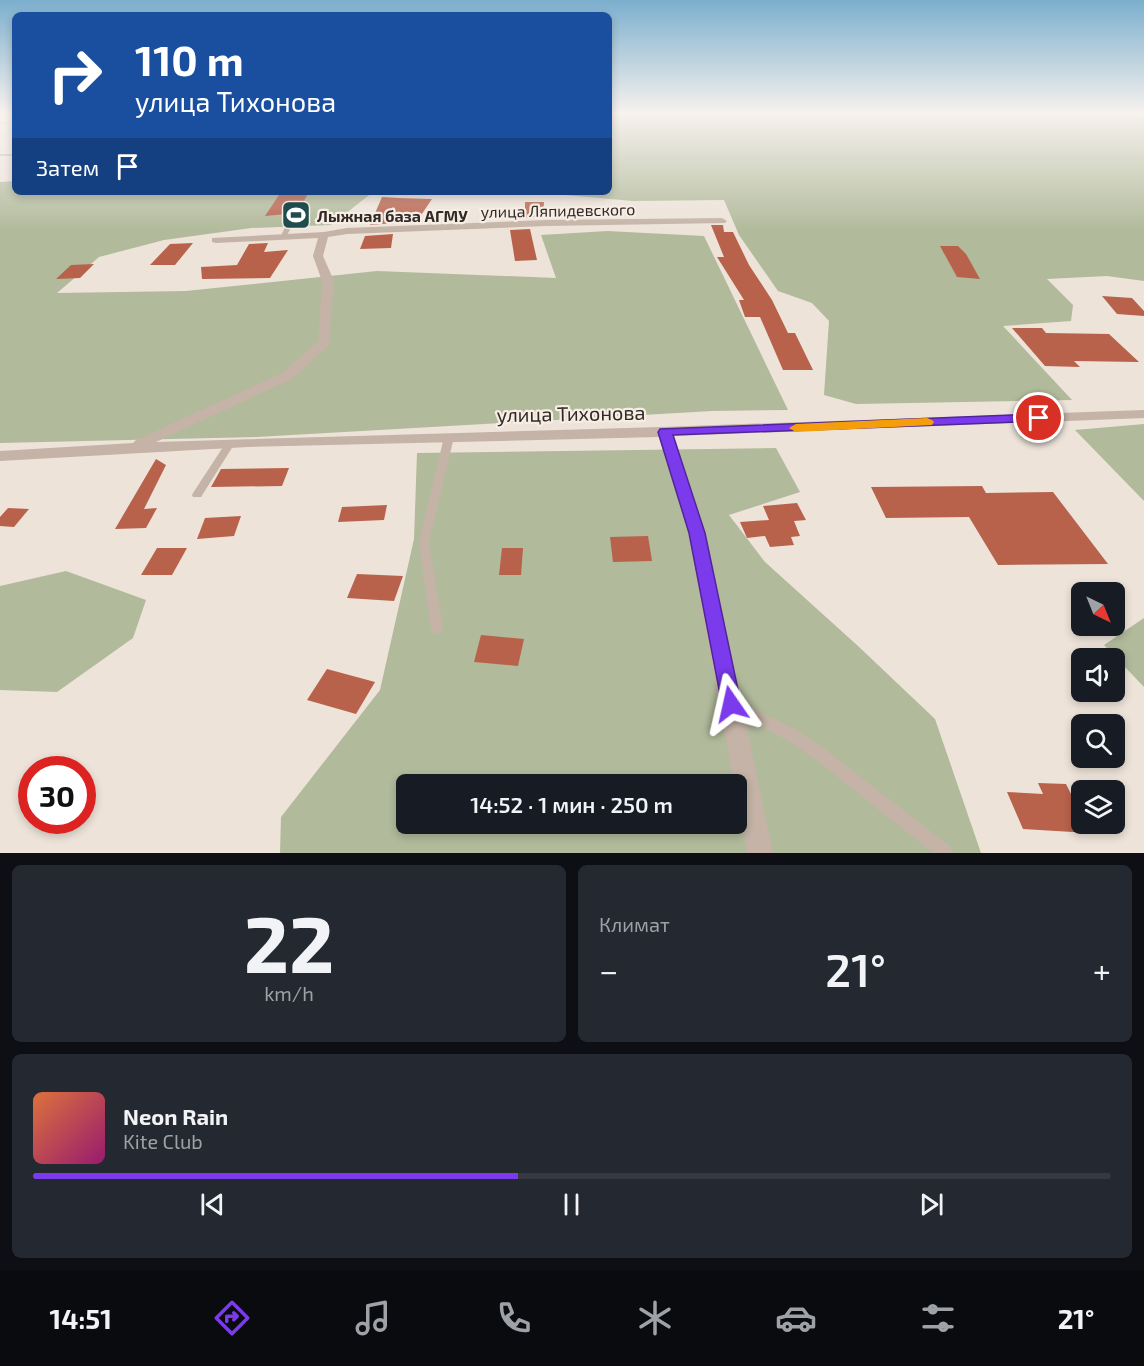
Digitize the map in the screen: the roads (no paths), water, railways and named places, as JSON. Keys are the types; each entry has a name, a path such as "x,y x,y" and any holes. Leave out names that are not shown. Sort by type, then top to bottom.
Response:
{"street":[{"name":"улица Ляпидевского","path":"216,240 324,235 347,231 546,223 722,221"},
{"path":"135,446 287,376 324,342 328,281 318,256 324,235"},
{"name":"улица Тихонова","path":"0,456 230,442 665,432 1144,414"},
{"path":"665,432 697,533 760,853"}],"lane":[{"path":"284,236 290,223 297,216"},
{"path":"437,629 424,542 449,437"},
{"path":"197,495 230,442"},
{"path":"731,704 790,734 821,755 945,853"}],"place":[{"name":"Лыжная база АГМУ","path":"296,215"}]}
